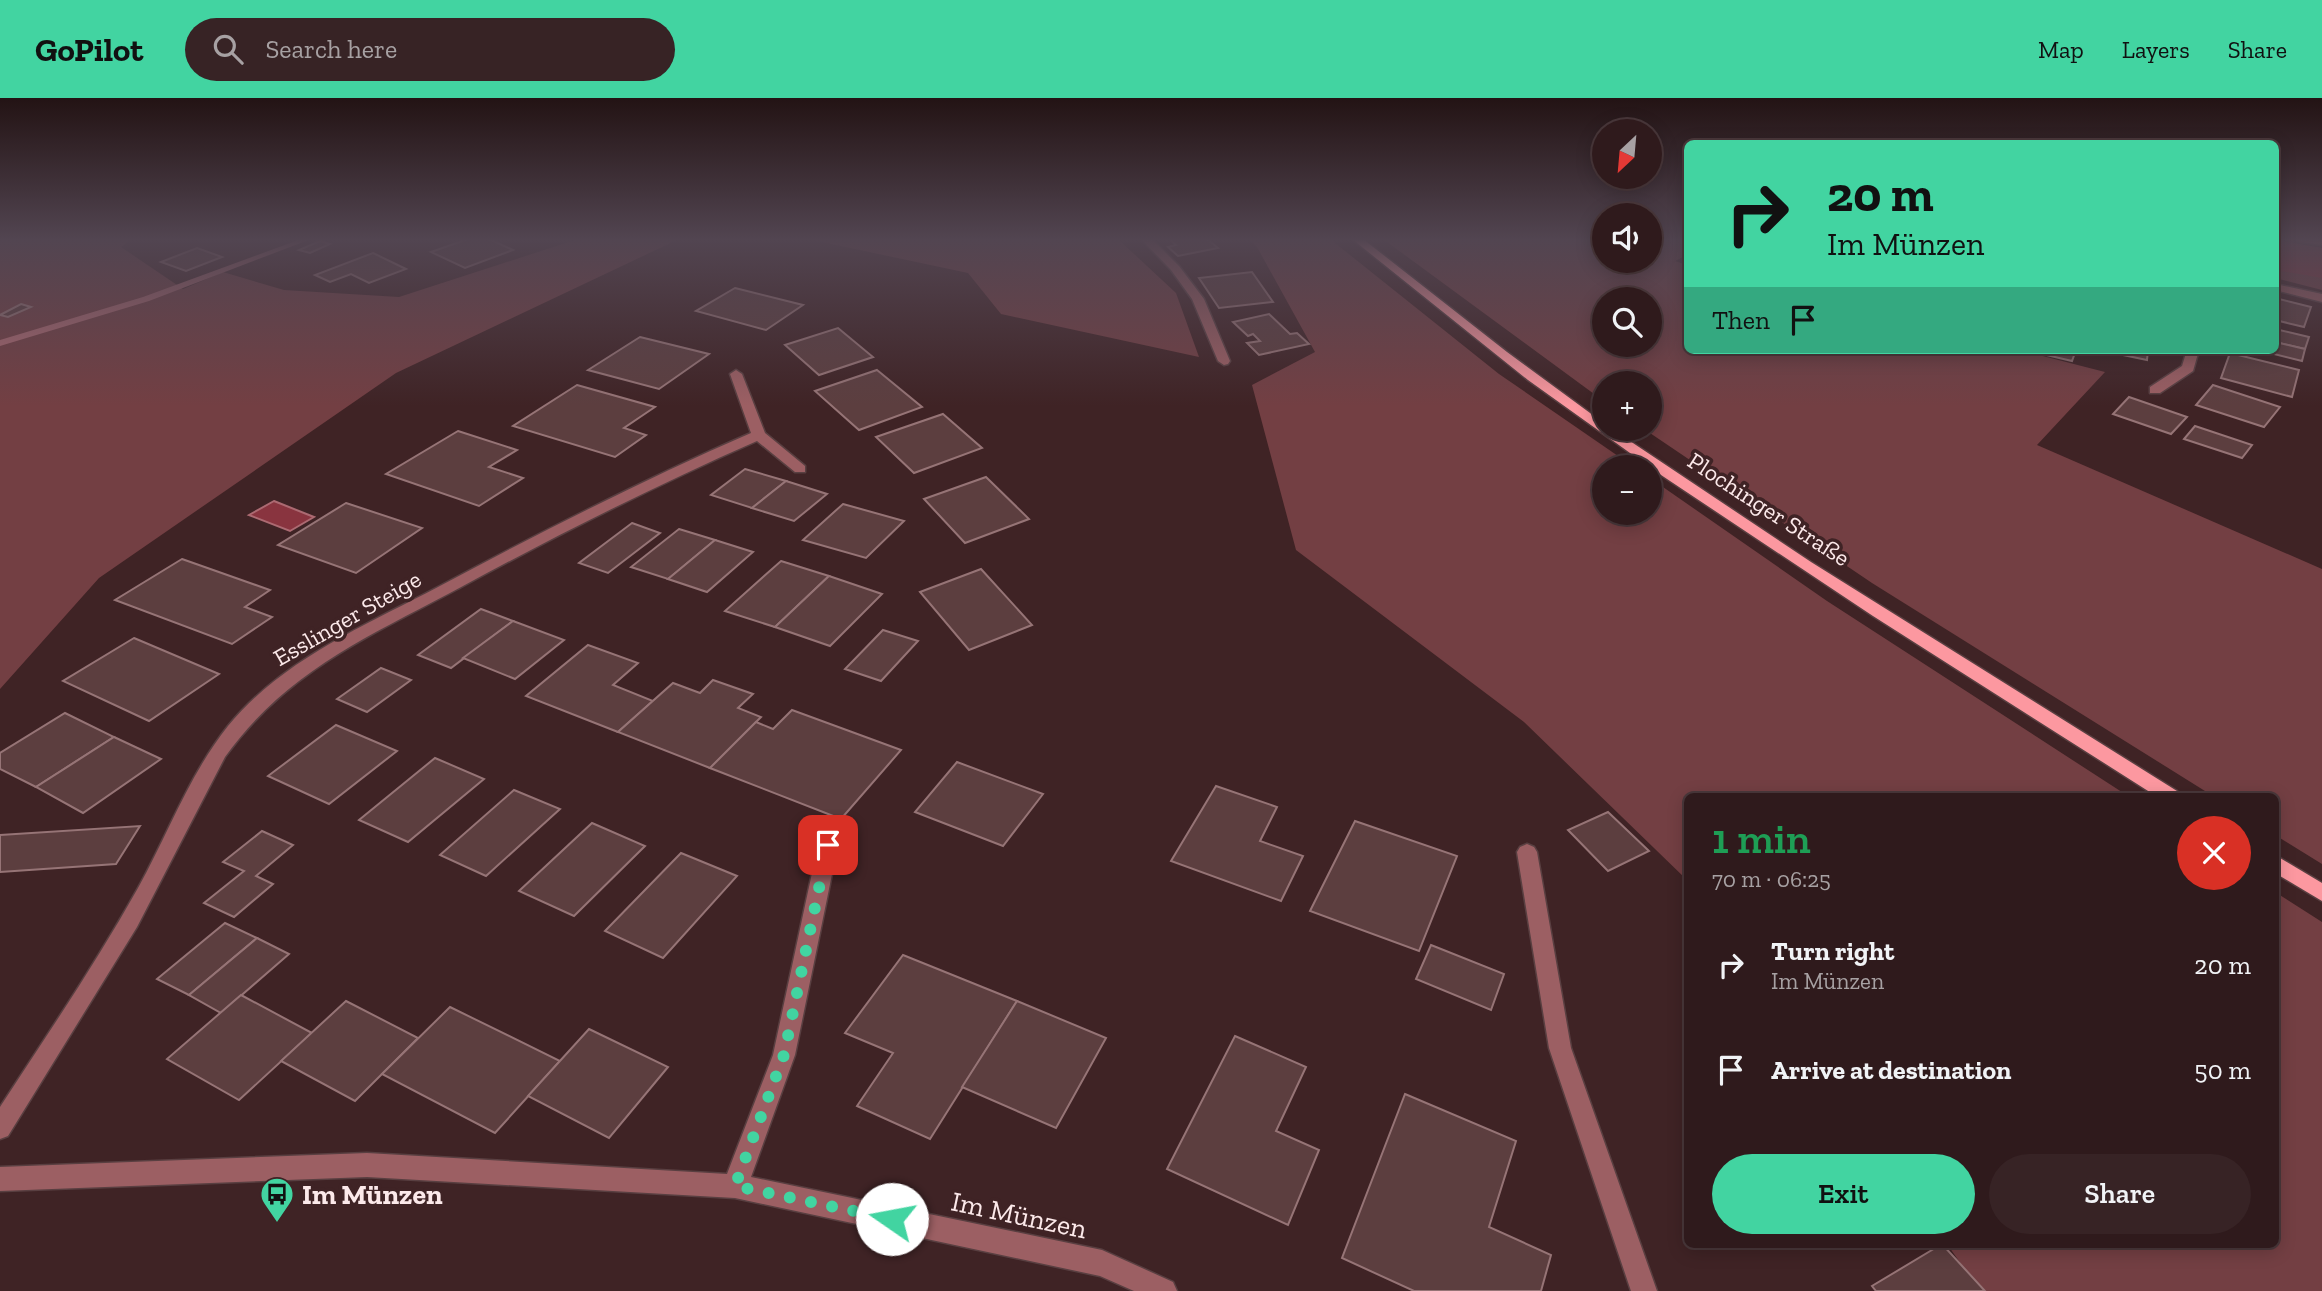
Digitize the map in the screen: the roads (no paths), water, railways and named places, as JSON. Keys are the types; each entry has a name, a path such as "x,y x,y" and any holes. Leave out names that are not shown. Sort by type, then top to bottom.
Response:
{"main road":[{"name":"Plochinger Straße","path":"1425,295 1590,421 1672,477 1827,579 2166,793"},
{"path":"2279,866 2322,893"}],"street":[{"path":"1195,295 1224,361"},
{"path":"2155,390 2188,368 2192,354"},
{"path":"736,374 759,435 800,469"},
{"name":"Esslinger Steige","path":"0,1128 147,890 198,783 250,713 281,683 345,643 513,552 676,470 759,435"},
{"path":"735,1186 784,1055 828,845"},
{"path":"1527,852 1560,1048 1644,1291"},
{"name":"Im Münzen","path":"0,1179 367,1165 735,1186 1102,1263 1164,1291"}],"waterway":[{"path":"0,343 158,295"}],"place":[{"name":"Im Münzen","path":"277,1224"}]}
